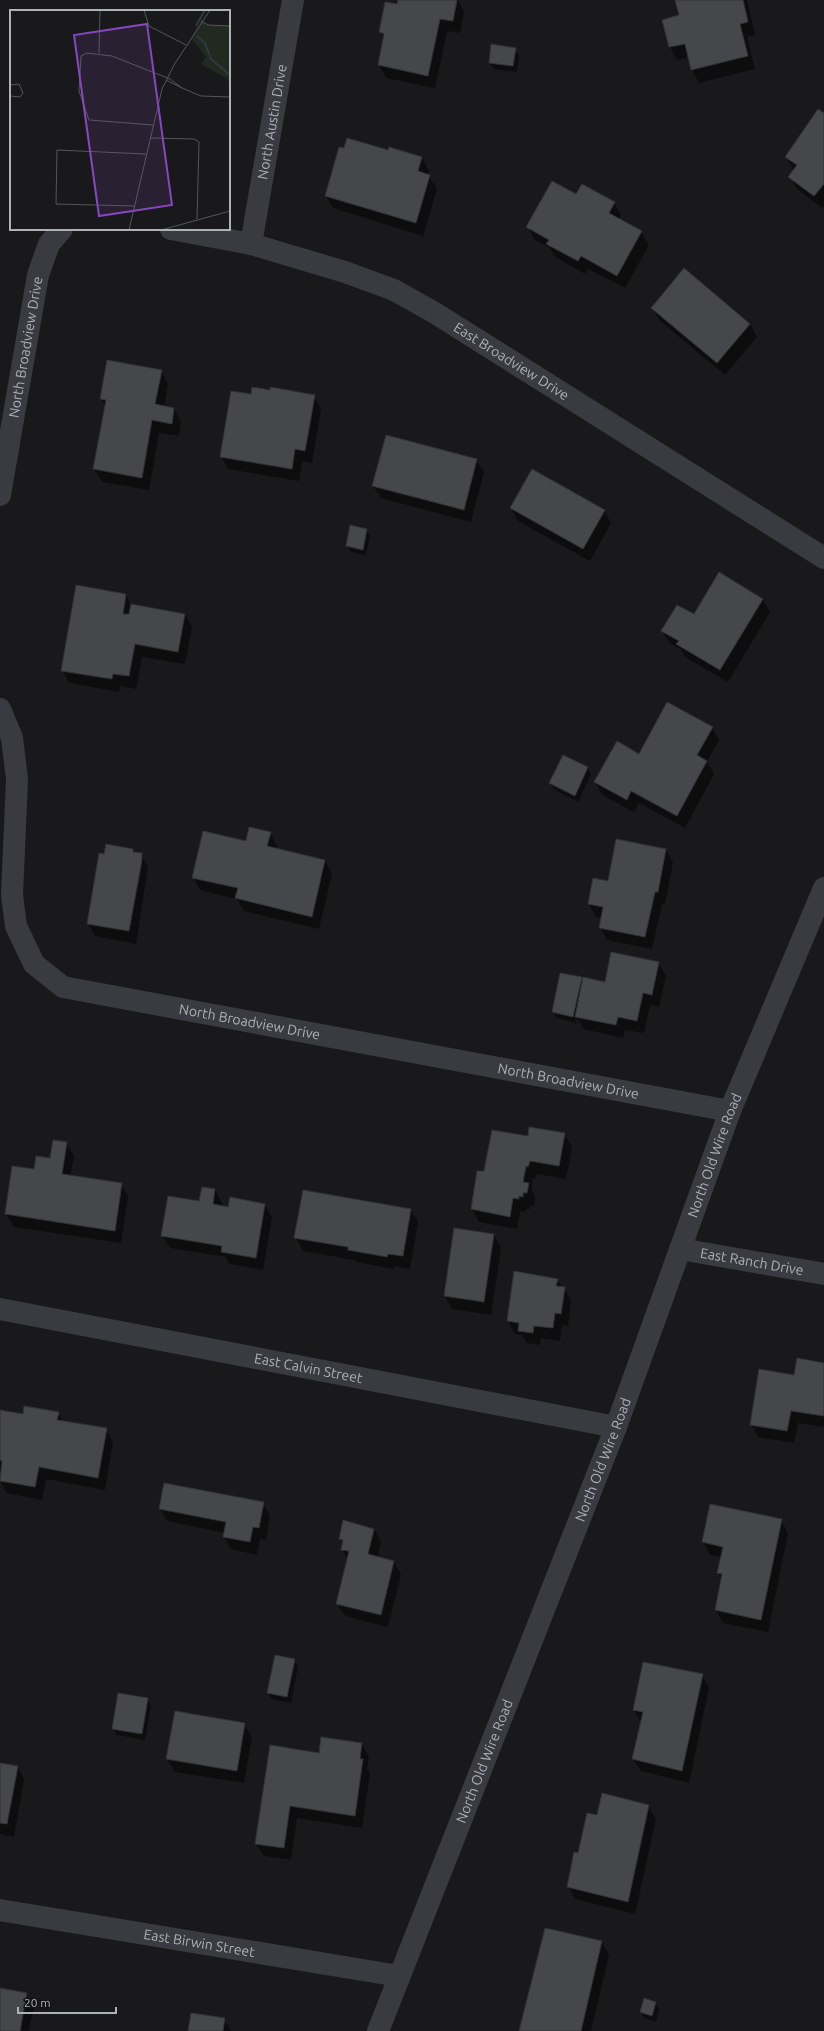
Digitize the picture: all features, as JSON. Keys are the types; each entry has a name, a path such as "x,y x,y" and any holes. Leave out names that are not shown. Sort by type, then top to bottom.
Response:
{"street":[{"name":"North Austin Drive","path":"251,244 293,0"},
{"name":"North Broadview Drive","path":"0,495 38,275 49,244 61,230"},
{"name":"East Broadview Drive","path":"177,230 251,244 345,272 394,290 435,313 824,558"},
{"name":"North Broadview Drive","path":"0,709 12,738 17,779 12,895 16,926 34,964 63,987 730,1112"},
{"name":"North Old Wire Road","path":"378,2031 398,1976 616,1427 730,1112 824,888"},
{"name":"East Ranch Drive","path":"680,1249 824,1274"},
{"name":"East Calvin Street","path":"0,1309 616,1427"},
{"name":"East Birwin Street","path":"0,1910 398,1976"}],"building":[{"path":"398,0 457,0 453,21 440,19 428,76 378,65 384,34 379,32 385,2 397,4"},
{"path":"675,0 743,0 748,22 740,24 748,56 691,70 685,44 669,47 662,20 679,15"},
{"path":"491,44 516,48 513,66 489,63"},
{"path":"818,109 824,113 824,184 814,196 788,177 797,165 785,157"},
{"path":"347,138 388,150 389,147 422,157 418,171 430,175 416,223 325,196 339,147 344,148"},
{"path":"552,181 576,194 582,184 615,202 609,213 642,231 617,276 581,256 578,261 546,244 549,240 526,227"},
{"path":"684,268 750,324 717,363 651,308"},
{"path":"107,360 162,370 155,404 174,408 172,424 152,420 142,478 93,469 106,400 100,399"},
{"path":"252,387 270,390 270,387 315,395 305,451 295,449 292,469 220,457 231,391 251,394"},
{"path":"386,435 477,459 464,510 372,486"},
{"path":"532,469 605,510 583,549 510,508"},
{"path":"350,525 367,529 363,550 346,546"},
{"path":"719,572 763,599 720,670 676,644 679,641 661,631 677,605 694,614"},
{"path":"76,585 126,594 123,614 129,614 131,604 185,614 178,652 135,644 129,676 113,674 112,679 61,671"},
{"path":"667,702 713,727 697,755 707,761 677,816 631,791 627,800 594,782 617,741 639,754"},
{"path":"563,755 588,767 575,796 549,783"},
{"path":"249,827 271,832 267,846 325,860 312,917 235,898 238,888 192,878 203,831 246,841"},
{"path":"616,839 666,849 658,892 655,892 645,937 599,928 603,907 588,904 593,878 608,881"},
{"path":"106,844 133,849 133,852 142,853 129,931 87,924 99,853 104,854"},
{"path":"611,952 659,962 652,995 643,993 637,1021 618,1017 616,1025 575,1017 583,977 605,982"},
{"path":"560,973 582,977 573,1017 552,1012"},
{"path":"529,1127 565,1133 559,1166 530,1161 528,1167 526,1166 523,1182 529,1183 527,1193 523,1193 523,1197 519,1196 519,1199 513,1198 510,1217 471,1209 477,1171 484,1171 492,1130 528,1136"},
{"path":"53,1140 67,1142 62,1174 122,1183 115,1231 5,1214 12,1166 34,1169 36,1156 50,1158"},
{"path":"202,1187 215,1189 213,1204 228,1207 230,1197 265,1204 256,1258 221,1252 222,1246 161,1236 168,1196 199,1201"},
{"path":"303,1190 411,1209 403,1256 388,1254 387,1257 348,1250 348,1247 294,1238"},
{"path":"454,1228 494,1234 484,1302 444,1296"},
{"path":"514,1271 558,1279 556,1286 565,1287 561,1314 555,1313 553,1328 534,1326 533,1333 518,1331 519,1323 507,1321"},
{"path":"797,1358 824,1363 824,1416 791,1411 787,1431 750,1425 759,1369 794,1375"},
{"path":"24,1406 59,1412 57,1420 107,1428 98,1478 39,1467 35,1487 0,1481 2,1461 0,1460 0,1410 23,1414"},
{"path":"164,1483 264,1502 259,1528 253,1527 250,1542 223,1537 226,1522 159,1509"},
{"path":"710,1504 782,1519 761,1620 715,1610 722,1574 717,1573 723,1547 702,1542"},
{"path":"343,1520 374,1529 368,1554 394,1561 381,1615 336,1604 349,1551 341,1550 343,1540 339,1539"},
{"path":"275,1655 295,1659 287,1697 267,1693"},
{"path":"643,1662 703,1674 682,1771 632,1759 643,1712 633,1710"},
{"path":"118,1693 148,1698 142,1734 112,1729"},
{"path":"175,1711 245,1723 237,1771 166,1759"},
{"path":"321,1737 362,1743 360,1759 363,1759 355,1816 290,1806 284,1848 255,1844 270,1745 319,1753"},
{"path":"0,1763 18,1766 7,1824 0,1823"},
{"path":"602,1793 649,1805 628,1902 567,1887 574,1852 578,1853 587,1813 597,1815"},
{"path":"545,1928 602,1941 581,2031 519,2031"},
{"path":"0,1988 27,1993 20,2031 0,2031"},
{"path":"644,1998 656,2002 652,2016 640,2012"},
{"path":"191,2013 225,2018 223,2031 188,2031"}]}
